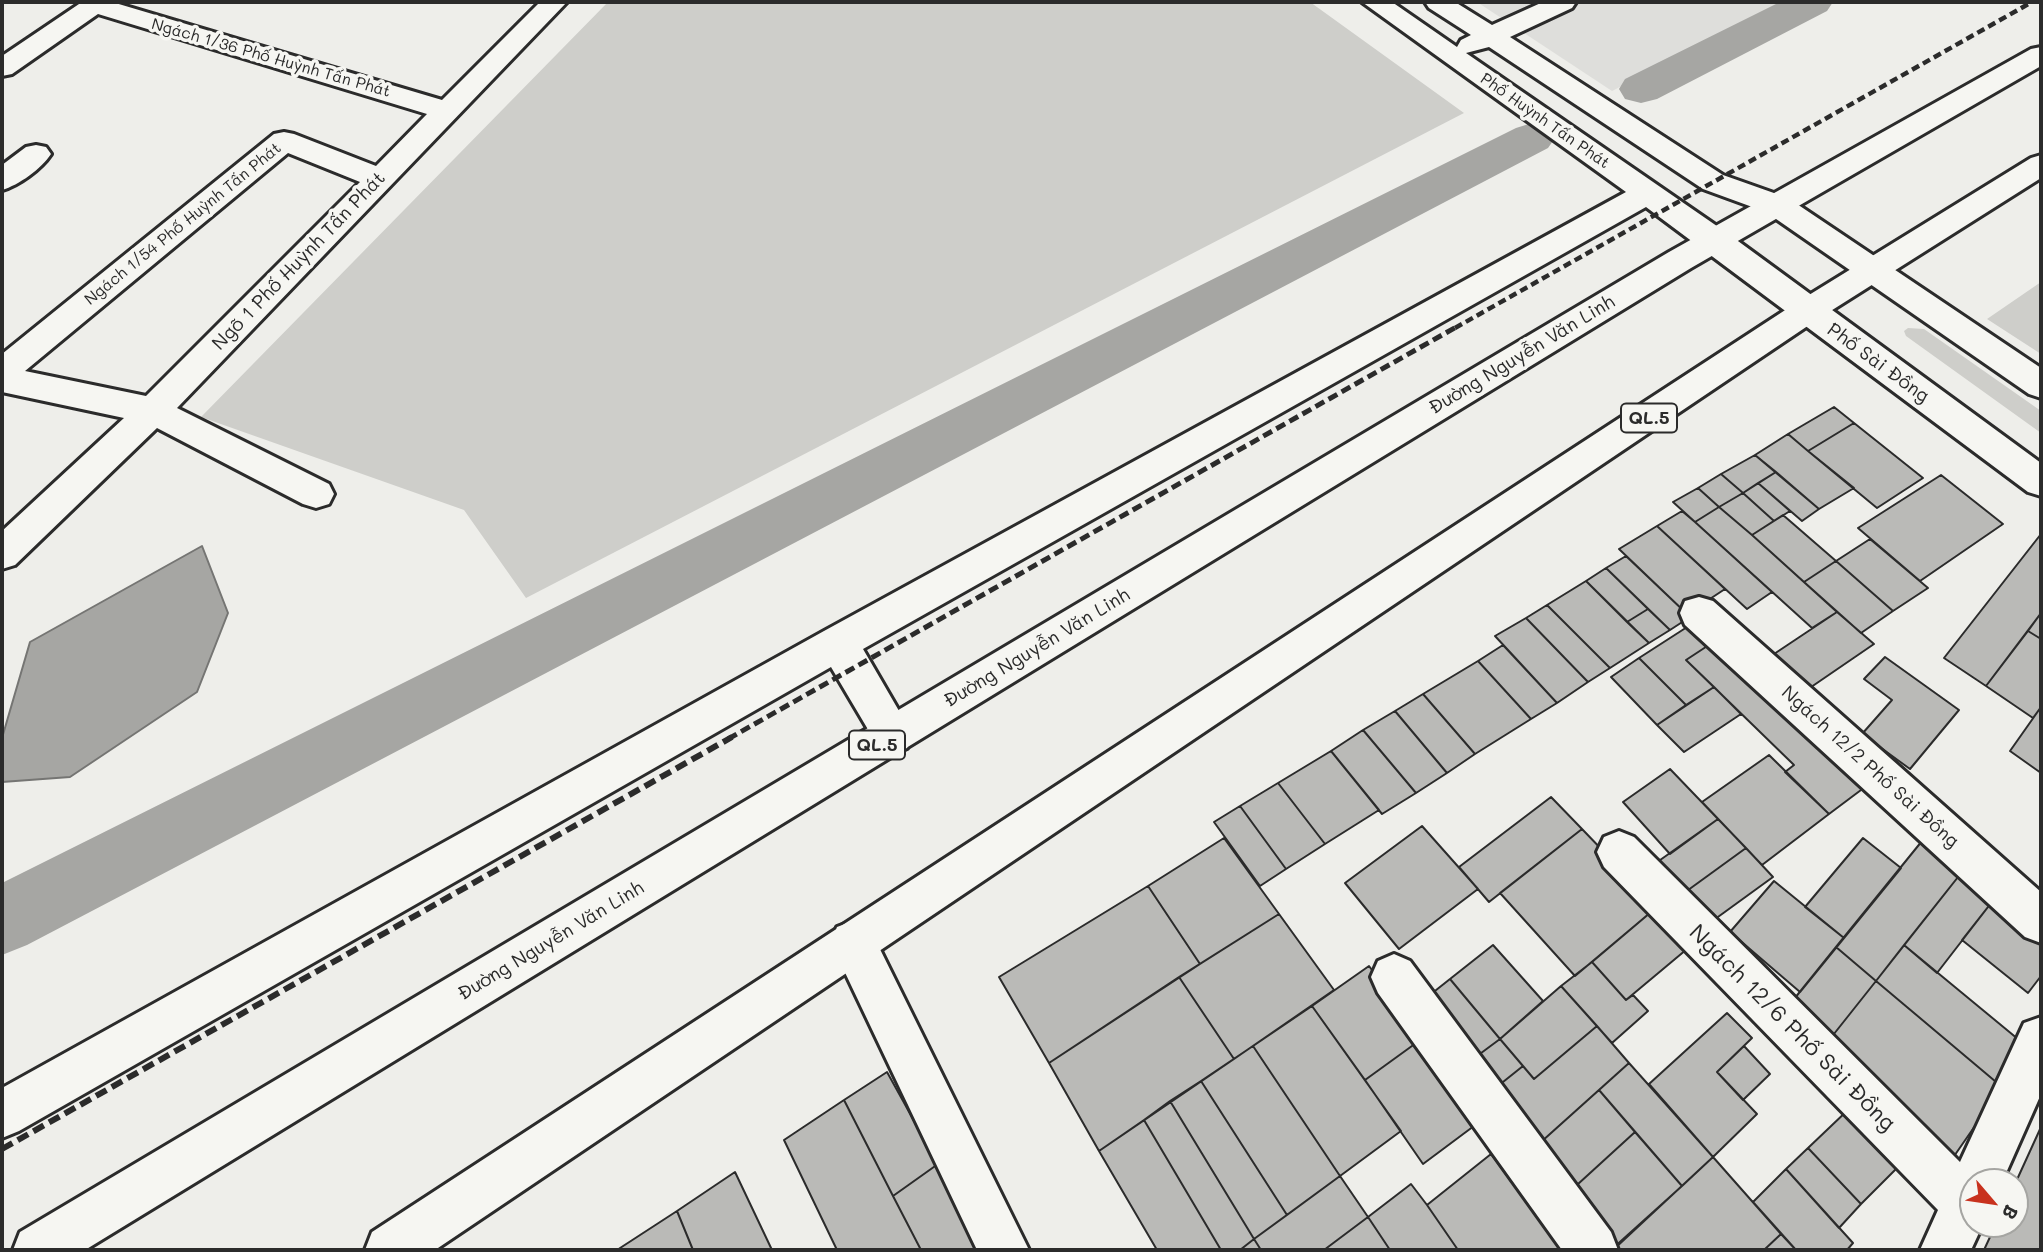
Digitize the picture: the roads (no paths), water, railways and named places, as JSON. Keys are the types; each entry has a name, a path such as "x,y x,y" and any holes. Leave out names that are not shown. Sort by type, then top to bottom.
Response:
{"main road":[{"name":"Ngõ 1 Phố Huỳnh Tấn Phát","path":"2,554 153,411 554,2"},
{"name":"Phố Huỳnh Tấn Phát","path":"1374,2 1716,241"},
{"name":"Phố Huỳnh Tấn Phát","path":"1437,2 1713,183 1777,205 1871,270"},
{"path":"1451,55 1563,2"},
{"name":"Ngách 1/36 Phố Huỳnh Tấn Phát","path":"97,3 447,111"},
{"path":"2,68 97,3"},
{"name":"Đường Nguyễn Văn Linh","path":"38,1250 1716,241 2041,55"},
{"name":"Ngách 1/54 Phố Huỳnh Tấn Phát","path":"2,372 284,141 381,179"},
{"path":"2,180 36,154"},
{"name":"QL.5","path":"390,1250 1769,339 1807,311 2041,165"},
{"path":"2,1114 838,643 1648,193"},
{"name":"Phố Sài Đồng","path":"1716,241 2041,482"},
{"path":"1871,270 2041,386"},
{"path":"2,379 153,411 316,494"},
{"name":"Ngách 12/2 Phố Sài Đồng","path":"1699,613 2041,922"},
{"path":"838,643 894,735"},
{"name":"Ngách 12/6 Phố Sài Đồng","path":"1619,852 1959,1179"},
{"path":"853,943 1004,1250"},
{"path":"1394,977 1593,1250"},
{"path":"1983,1168 2041,1040"},
{"path":"1945,1250 1959,1220"}],"waterway":[{"path":"1641,89 1812,2"},
{"path":"2,920 1532,138"}],"railway":[{"path":"1455,328 2032,2"},
{"path":"728,739 1458,326"},
{"path":"2,1149 732,737"}]}
